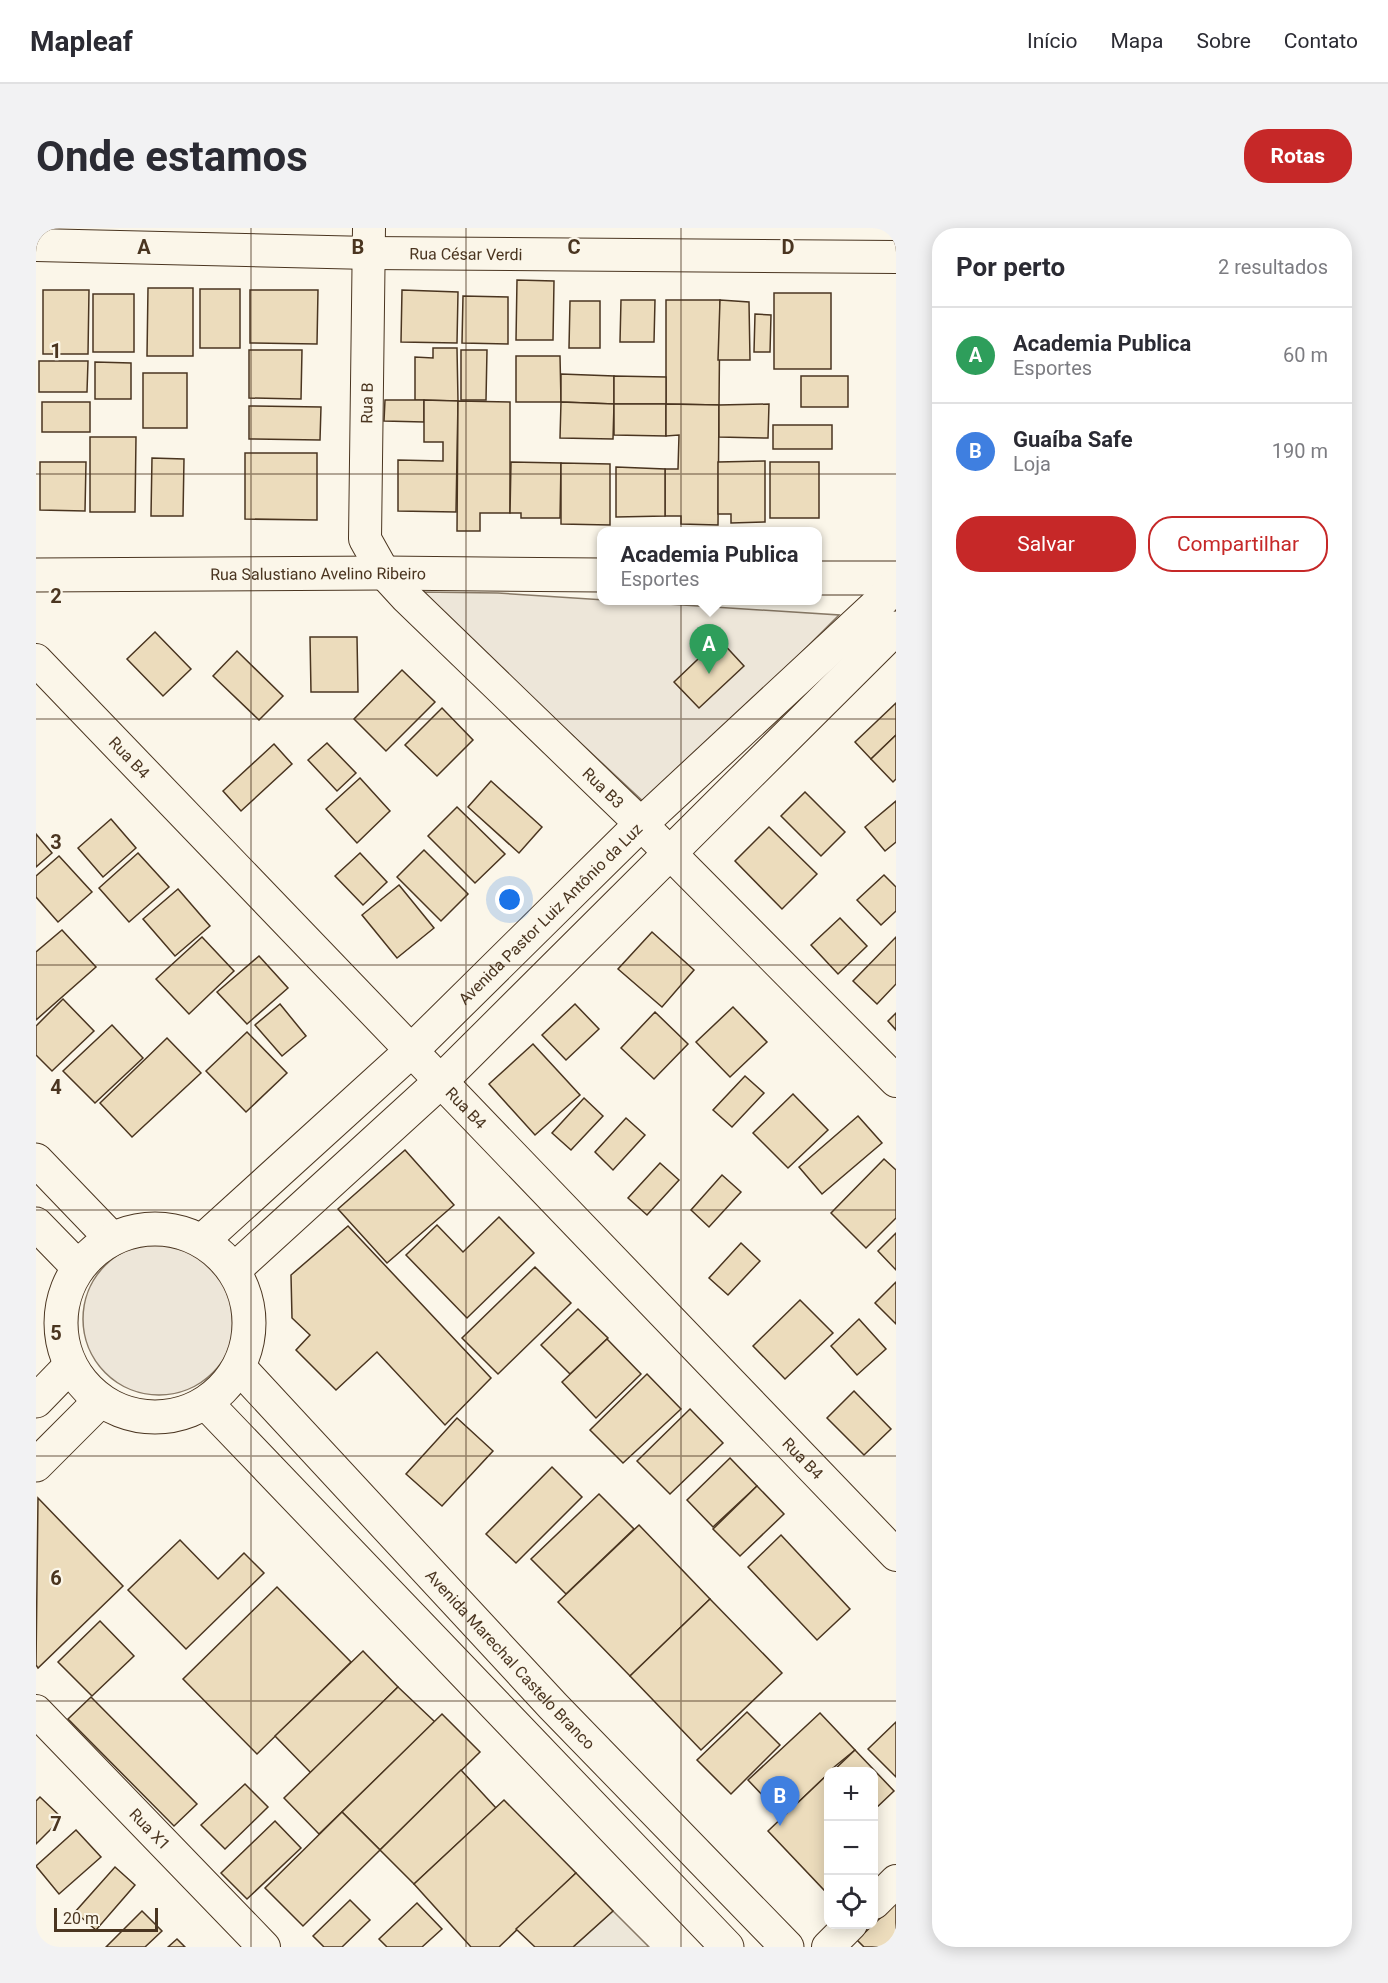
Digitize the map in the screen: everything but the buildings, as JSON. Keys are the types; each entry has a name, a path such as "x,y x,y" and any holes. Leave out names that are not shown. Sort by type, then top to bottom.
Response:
{"street":[{"name":"Rua César Verdi","path":"36,245 369,241 896,257"},
{"name":"Rua B","path":"369,241 364,539 384,573"},
{"name":"Rua Salustiano Avelino Ribeiro","path":"36,575 384,573 597,575"},
{"name":"Rua B3","path":"384,573 641,824 896,1081"},
{"path":"234,1270 440,1082 671,854 893,601 822,580"},
{"name":"Avenida Pastor Luiz Antônio da Luz","path":"202,1241 410,1052 641,824 893,601"},
{"name":"Rua B4","path":"36,660 410,1052 896,1555"},
{"path":"36,1160 112,1239"},
{"path":"36,1224 78,1267"},
{"path":"141,1230 173,1230 202,1241 234,1270 245,1293 250,1318 248,1343 239,1367 225,1388 206,1403 181,1414 153,1418 125,1413 100,1401 70,1366 61,1341 60,1315 66,1290 78,1267 112,1239 141,1230"},
{"path":"36,1401 70,1366"},
{"name":"Avenida Marechal Castelo Branco","path":"239,1367 545,1697 787,1947"},
{"path":"36,1465 100,1401"},
{"path":"206,1403 728,1947"},
{"name":"Rua X1","path":"36,1711 264,1947"},
{"path":"878,1898 896,1881"},
{"path":"828,1947 846,1929"}],"shaded area":[{"path":"419,592 498,593 597,599 597,605 684,605 839,615 648,806"},
{"path":"159,1243 188,1249 213,1265 229,1290 235,1319 229,1348 213,1373 188,1389 159,1395 130,1389 105,1373 89,1348 83,1319 89,1290 105,1265 130,1249"},
{"path":"613,1911 649,1947 573,1947"}],"place":[{"name":"Academia Publica","path":"709,674"},
{"name":"Guaíba Safe","path":"780,1826"}]}
